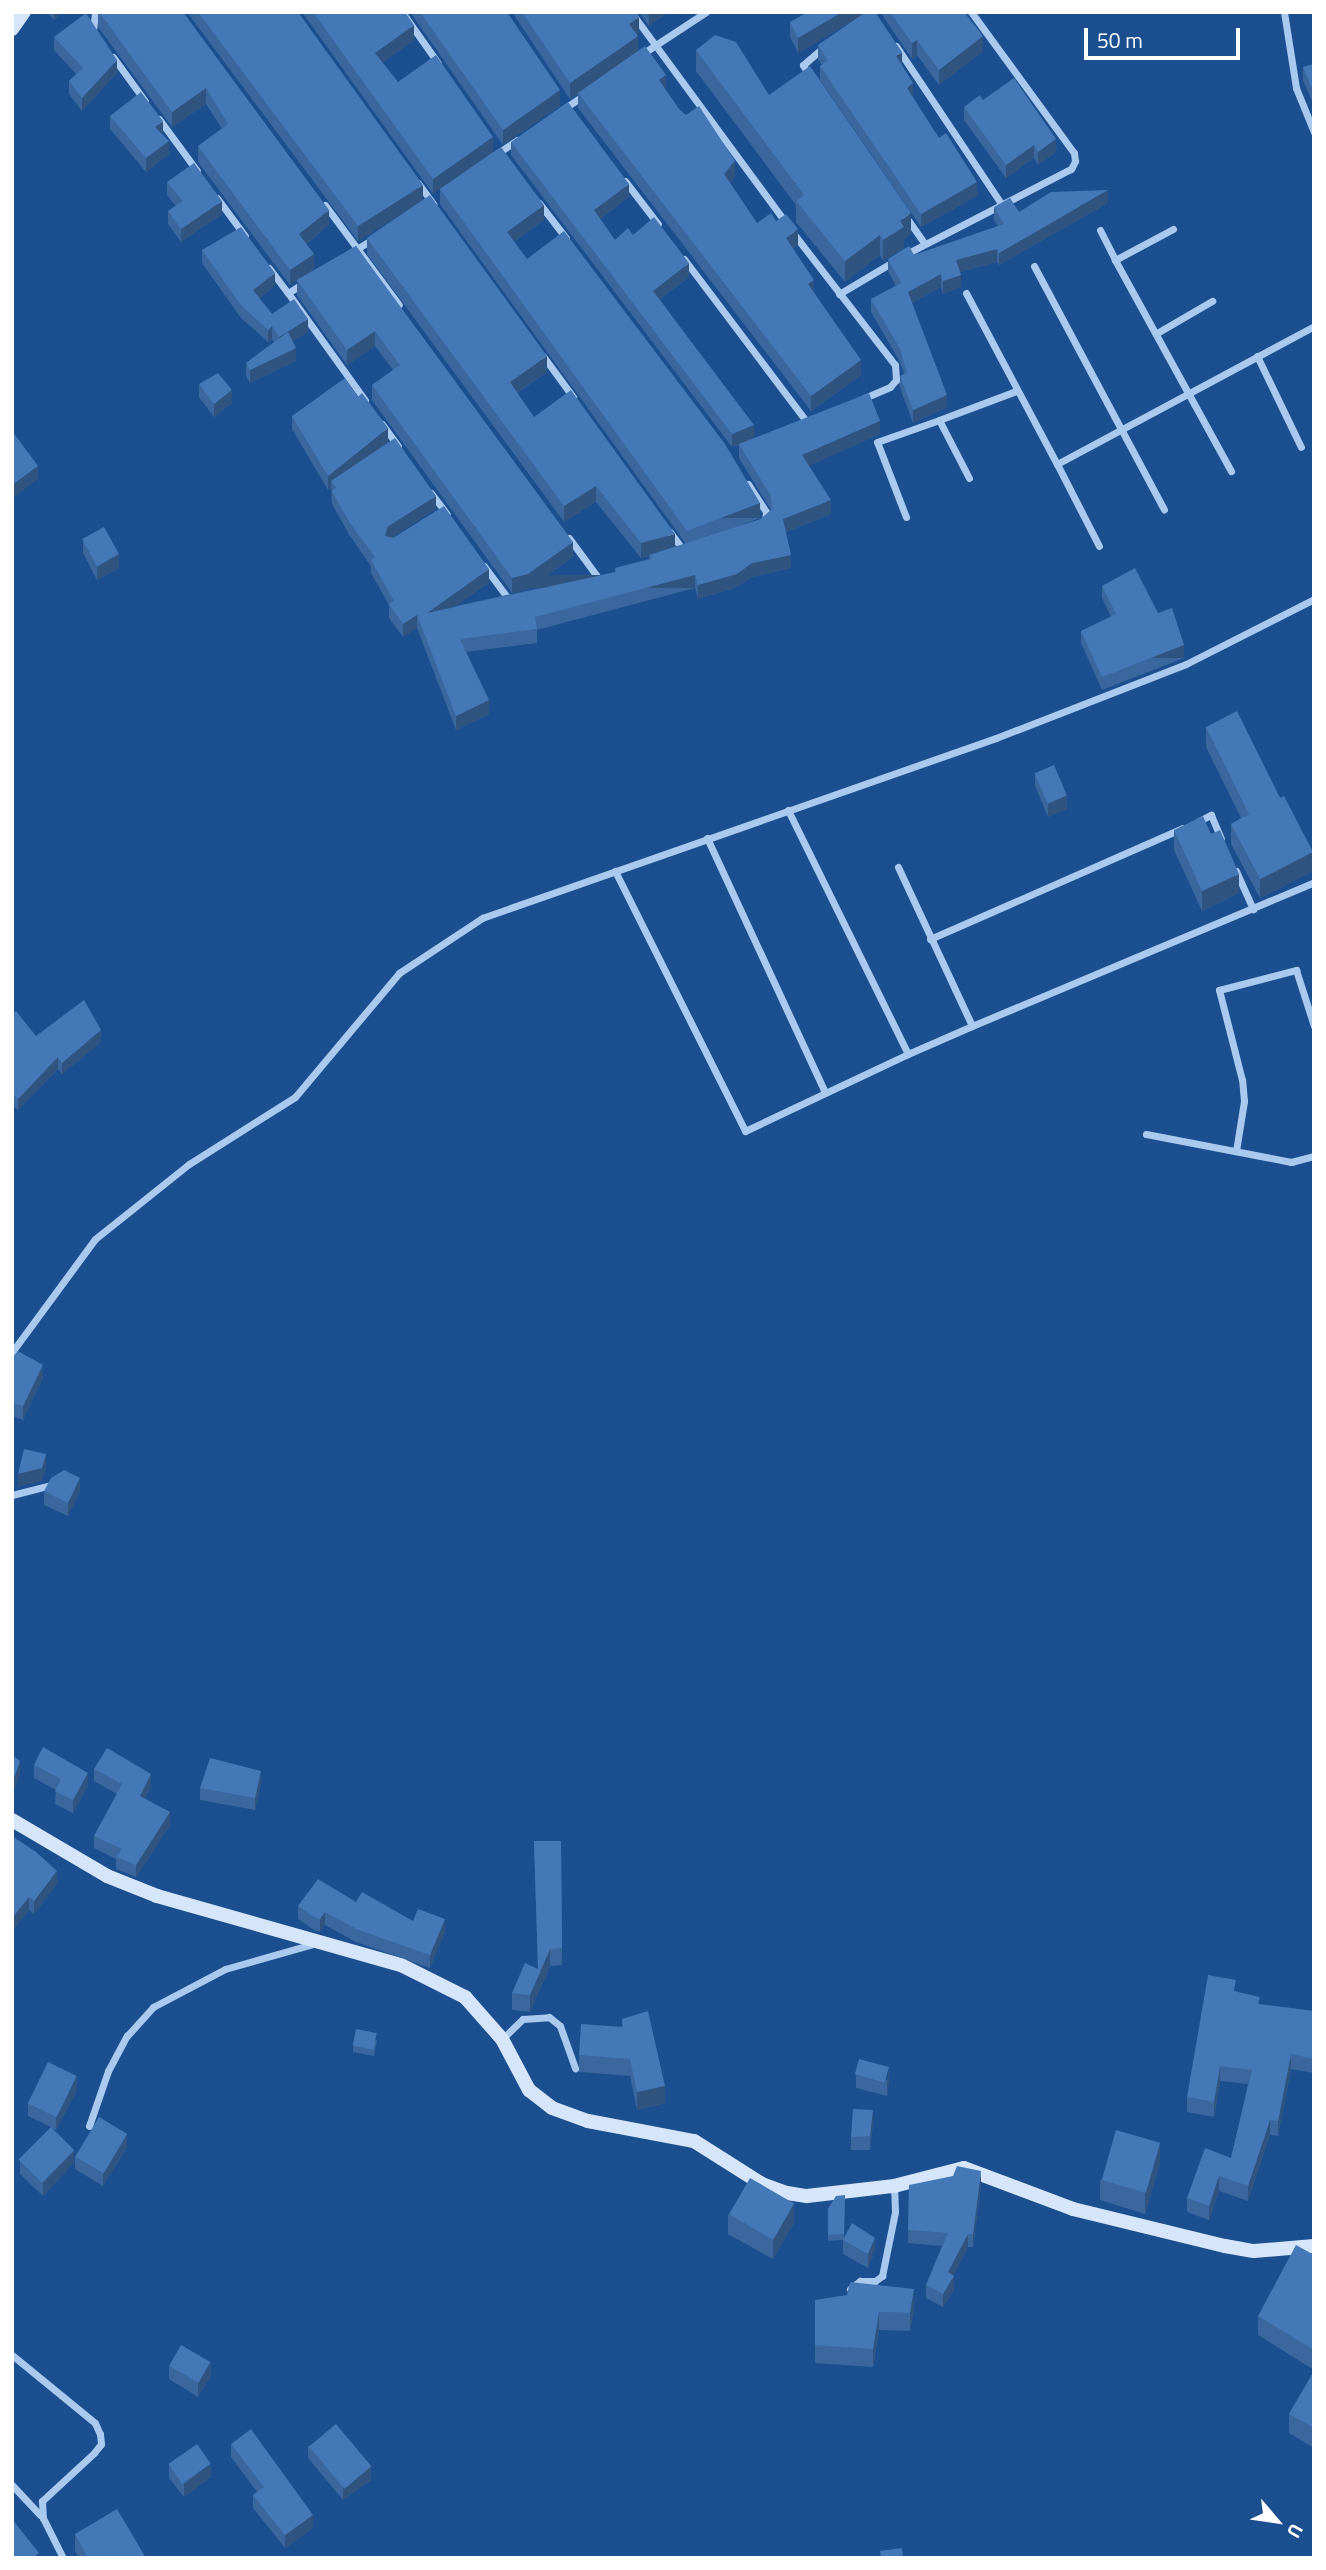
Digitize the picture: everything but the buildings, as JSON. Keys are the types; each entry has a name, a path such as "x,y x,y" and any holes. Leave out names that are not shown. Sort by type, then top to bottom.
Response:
{"street":[{"path":"12,29 24,12"},
{"path":"95,12 92,28 98,37"},
{"path":"402,12 447,76"},
{"path":"631,12 839,294 895,365 896,374 890,387 854,402"},
{"path":"632,61 706,12"},
{"path":"839,294 924,243 1071,169 1074,153 971,12"},
{"path":"1284,12 1296,88 1314,132"},
{"path":"887,34 1002,205"},
{"path":"816,86 803,65 840,36"},
{"path":"106,48 205,182"},
{"path":"557,113 589,91"},
{"path":"561,95 576,117"},
{"path":"490,159 523,136"},
{"path":"492,141 508,162"},
{"path":"617,171 667,236"},
{"path":"416,180 440,213"},
{"path":"213,193 255,248"},
{"path":"317,195 406,314"},
{"path":"421,208 442,195"},
{"path":"533,195 574,249"},
{"path":"901,209 924,243"},
{"path":"1115,260 1173,229"},
{"path":"1100,230 1191,392 1231,471"},
{"path":"346,256 379,235"},
{"path":"675,247 807,422"},
{"path":"263,259 404,455"},
{"path":"1034,266 1164,509"},
{"path":"288,293 311,278"},
{"path":"966,293 1099,546"},
{"path":"1157,333 1212,301"},
{"path":"1057,464 1314,326"},
{"path":"538,349 579,406"},
{"path":"1257,356 1301,447"},
{"path":"906,517 877,442 1016,391"},
{"path":"796,426 819,417"},
{"path":"939,420 969,478"},
{"path":"386,451 396,443"},
{"path":"744,478 766,512 766,521 759,527"},
{"path":"428,489 453,522"},
{"path":"434,518 445,511"},
{"path":"660,519 685,553"},
{"path":"559,524 599,579"},
{"path":"673,556 697,548"},
{"path":"477,556 510,601"},
{"path":"586,582 612,575"},
{"path":"499,604 522,598"},
{"path":"12,1352 95,1240 189,1164 295,1097 399,973 482,918 996,738 1186,664 1314,600"},
{"path":"788,810 908,1054"},
{"path":"930,939 1211,815 1227,850"},
{"path":"707,838 825,1092"},
{"path":"1232,862 1253,909"},
{"path":"898,867 972,1026"},
{"path":"615,871 745,1131 908,1054 1314,882"},
{"path":"1236,1151 1244,1101 1242,1080 1219,990 1296,970 1314,1026"},
{"path":"1146,1134 1291,1163 1314,1156"},
{"path":"12,1495 58,1483"},
{"path":"12,1820 107,1876 145,1891 401,1965 465,1997 502,2039 529,2090 552,2108 587,2121 694,2141 762,2185 807,2196 894,2186 964,2168 1073,2208 1224,2246 1254,2251 1314,2246"},
{"path":"89,2126 108,2071 127,2036 153,2007 225,1969 321,1942"},
{"path":"502,2039 523,2019 550,2017 560,2026 575,2067"},
{"path":"847,2299 854,2284 875,2281 884,2270 895,2212 894,2186"},
{"path":"12,2355 95,2423 100,2434 101,2444 94,2453 42,2501 43,2518"},
{"path":"12,2485 43,2518 63,2558"}]}
